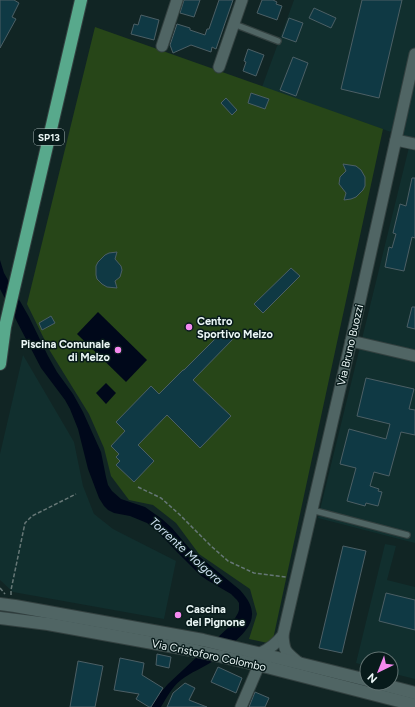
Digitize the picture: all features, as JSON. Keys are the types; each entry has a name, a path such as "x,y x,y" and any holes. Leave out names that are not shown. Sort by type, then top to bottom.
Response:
{"main road":[{"name":"SP13","path":"0,364 3,334 81,0"}],"street":[{"path":"162,46 177,0"},
{"path":"219,67 242,0"},
{"name":"Via Bruno Buozzi","path":"298,662 286,651 283,635 415,54"},
{"path":"396,140 415,144"},
{"path":"351,341 415,356"},
{"name":"Via Cristoforo Colombo","path":"0,604 244,655 415,705"},
{"name":"Via Cristoforo Colombo","path":"0,618 200,645"},
{"path":"241,707 260,659 283,635"},
{"name":"Via Cristoforo Colombo","path":"260,659 298,662 359,678"},
{"path":"399,689 415,693"}],"lane":[{"path":"234,24 278,40"},
{"path":"312,510 407,535"}],"path":[{"path":"138,487 161,498 228,561 254,573 296,577"},
{"path":"12,598 11,590 25,523 32,516 76,494"}],"shaded area":[{"path":"294,0 415,0 415,543 318,518 411,139 262,87"},
{"path":"23,355 74,442 83,486 94,514 113,529 176,561 164,619 13,592 0,580 0,454"},
{"path":"385,544 396,546 387,580 415,587 415,679 399,675 399,651 359,651 359,664 356,663"}],"green space":[{"name":"Centro Sportivo Melzo","path":"95,27 383,129 272,644 249,639 257,614 250,589 199,554 176,523 153,505 129,500 111,476 104,448 89,414 50,351 27,304"}],"water":[{"name":"Torrente Molgora","path":"0,260 4,273 29,317 48,356 83,412 101,452 108,485 112,491 121,499 145,507 162,519 189,548 240,590 251,606 251,620 244,633 215,659 181,680 170,692 161,707 151,707 168,684 231,625 238,613 239,603 231,594 200,575 157,531 147,523 130,516 114,513 104,506 99,498 88,469 78,429 70,409 41,368 0,289"},
{"name":"Piscina Comunale di Melzo","path":"98,312 147,360 126,382 77,334"},
{"name":"Piscina Comunale di Melzo","path":"106,383 116,393 106,404 96,393"}],"building":[{"path":"0,0 14,0 19,3 12,17 16,19 0,48"},
{"path":"184,0 200,0 194,17 180,13"},
{"path":"219,0 233,0 216,49 212,47 211,52 191,45 173,53 170,45 177,24 205,35 207,29 209,29"},
{"path":"262,0 273,0 277,2 276,4 282,6 277,20 257,13"},
{"path":"362,0 402,0 379,98 341,89"},
{"path":"314,8 336,18 331,28 309,18"},
{"path":"141,15 159,20 154,40 131,34 134,24 138,25"},
{"path":"289,18 303,23 296,42 282,37"},
{"path":"248,49 264,55 256,76 243,71 246,62 244,61"},
{"path":"293,57 308,63 296,96 280,90"},
{"path":"251,93 269,99 265,109 248,103"},
{"path":"226,98 237,110 232,115 221,103"},
{"path":"343,164 356,166 361,170 365,177 365,186 363,190 356,197 344,200 346,193 339,184 340,177 346,171"},
{"path":"412,178 415,178 415,238 412,237 404,271 385,267 389,247 392,248 396,234 393,233 400,204 406,206"},
{"path":"117,252 115,259 121,266 122,270 120,277 115,281 117,288 107,287 97,279 96,266 105,255"},
{"path":"291,268 300,276 263,313 254,304"},
{"path":"412,307 415,307 415,329 407,327"},
{"path":"51,316 55,323 42,330 39,323"},
{"path":"224,330 233,339 193,380 231,416 200,448 167,415 138,445 154,461 134,482 116,465 120,461 116,457 119,454 111,446 125,431 116,422 151,386 159,394"},
{"path":"366,378 414,389 409,409 415,410 415,435 401,432 389,476 374,472 370,486 379,489 378,491 382,492 378,506 366,503 365,506 347,501 356,468 340,464 349,429 386,439 390,424 357,416"},
{"path":"343,546 366,551 342,653 319,648"},
{"path":"386,593 415,600 415,630 379,621"},
{"path":"157,654 171,657 169,668 156,665"},
{"path":"120,658 144,663 142,675 163,688 151,707 136,699 139,694 114,690"},
{"path":"78,661 103,666 95,707 70,707"},
{"path":"218,667 242,678 236,693 211,682"},
{"path":"185,683 195,688 189,700 207,707 167,707 173,693"},
{"path":"255,692 269,698 265,707 249,707"}],"place":[{"name":"Centro Sportivo Melzo","path":"189,327"},
{"name":"Piscina Comunale di Melzo","path":"118,350"},
{"name":"Cascina del Pignone","path":"178,615"}]}
